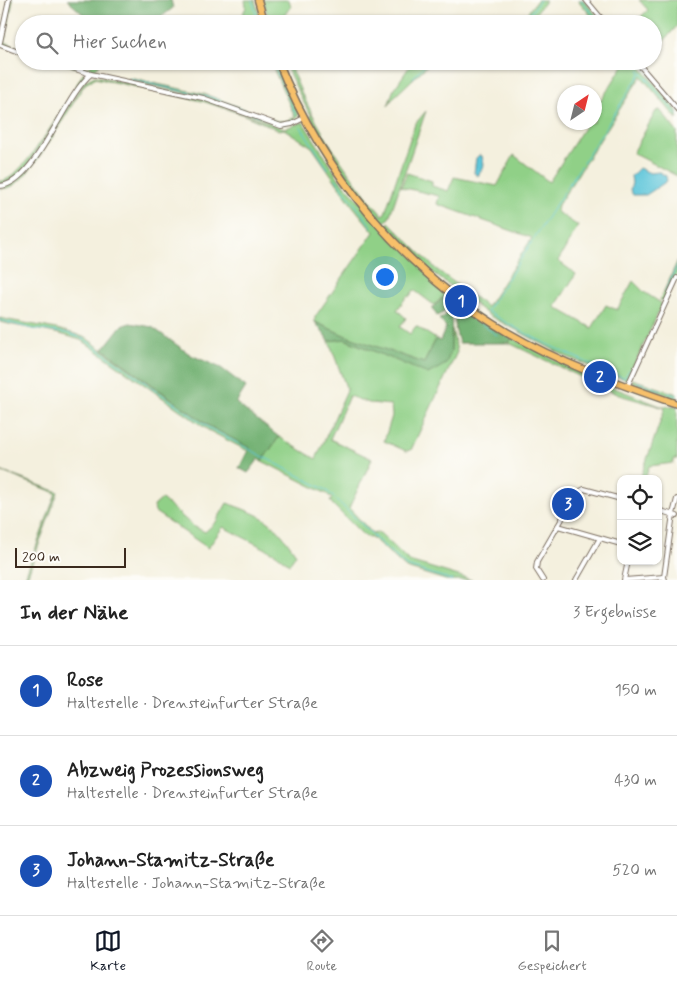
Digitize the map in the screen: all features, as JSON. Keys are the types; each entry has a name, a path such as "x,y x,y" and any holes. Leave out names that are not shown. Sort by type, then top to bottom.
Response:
{"main road":[{"path":"258,0 262,15"},
{"path":"282,70 304,118 330,161 360,203 392,240 430,276 480,314 528,344 579,368 677,404"}],"street":[{"path":"9,0 0,44 15,50"},
{"path":"586,0 598,15"},
{"path":"78,70 203,98 281,126 292,124 304,118"},
{"path":"644,70 677,109"},
{"path":"0,186 10,184 27,169 90,74"},
{"path":"627,386 677,278"},
{"path":"543,580 536,570 538,562 580,490 589,490 617,498"},
{"path":"627,565 625,580 664,578 677,499"},
{"path":"662,511 675,515"},
{"path":"558,526 617,543"},
{"path":"576,580 600,538"}],"green space":[{"path":"10,0 13,0 5,42 15,46 15,49 2,44"},
{"path":"67,0 171,0 173,8 164,15 84,15"},
{"path":"245,0 255,0 259,15 242,15 246,7"},
{"path":"263,0 289,0 291,6 285,15 267,15"},
{"path":"537,0 546,0 534,15 526,15"},
{"path":"578,0 584,0 596,15 590,15"},
{"path":"639,0 677,0 677,26 662,43 662,15 643,15 648,10"},
{"path":"274,70 280,70 299,115 291,123 274,123 204,97 128,80 129,78 204,94 277,121 287,121 295,117"},
{"path":"288,70 292,70 312,113 309,113"},
{"path":"407,70 423,70 393,98 388,106 393,91"},
{"path":"620,70 643,70 677,111 677,119 641,76 558,205 557,212 578,226 558,261 576,274 555,307 592,328 606,305 617,310 633,281 662,305 627,380 567,357 490,316 433,273 387,225 389,222 436,269 487,307 532,238 437,204 439,196 401,187 407,173 432,181 432,186 448,191 454,177 497,186 514,155 549,182 582,130 602,130 602,99"},
{"path":"84,72 85,77 26,168 14,180 0,185 0,181 9,178 21,168 33,153"},
{"path":"95,76 203,99 280,127 286,128 303,122 340,180 451,297 450,302 443,297 434,305 414,290 397,310 406,318 400,327 410,334 416,326 436,339 424,363 346,336 315,322 315,317 374,232 352,205 312,147 284,129 279,130 242,114 202,101 95,78 85,84 44,149 26,173 14,185 0,189 15,182 27,170 85,81"},
{"path":"660,110 677,132 677,176 633,153 656,111"},
{"path":"426,111 389,218 385,222 377,216 356,191 310,116 312,113 354,180 382,215 385,213 415,124"},
{"path":"677,262 677,274 664,301 660,300"},
{"path":"444,297 450,302 443,313 437,316 432,308"},
{"path":"454,302 457,302 512,338 509,343 459,343 455,328"},
{"path":"452,304 451,351 446,364 428,374 345,339 329,341 315,322 346,336 424,363 436,339 440,341 446,327 439,319 443,318"},
{"path":"0,318 55,329 86,338 209,426 251,448 248,451 208,430 83,341 0,322"},
{"path":"130,323 152,327 191,355 221,368 246,387 236,403 279,437 262,461 259,459 248,473 239,468 250,448 209,426 103,349 121,326"},
{"path":"452,329 457,352 411,450 406,451 384,441 392,416 391,405 369,403 349,396 330,439 372,459 349,508 372,533 380,533 409,561 472,580 446,580 406,568 375,540 362,534 334,506 330,501 332,499 327,494 262,461 279,437 316,459 347,390 329,341 344,339 428,373 451,351"},
{"path":"512,338 594,380 660,406 677,407 677,459 674,459 674,463 649,466 646,475 641,475 665,408 619,395 509,343"},
{"path":"632,379 677,394 677,399 632,382"},
{"path":"0,471 58,492 26,580 24,580 56,493"},
{"path":"162,499 193,526 205,532 216,522 227,503 250,512 274,526 296,554 289,564 276,554 223,527 208,548 155,512 154,506"}],"water":[{"path":"479,155 482,156 484,165 478,176 474,173 476,158"},
{"path":"639,168 650,173 659,172 666,176 667,181 646,195 633,195 630,190 631,176"}],"waterway":[{"path":"252,0 256,15"},
{"path":"529,15 540,0"},
{"path":"581,0 594,15"},
{"path":"276,70 296,115"},
{"path":"412,79 420,70"},
{"path":"583,163 640,74 640,70"},
{"path":"647,70 654,79"},
{"path":"642,73 677,115"},
{"path":"129,79 213,98 273,121"},
{"path":"661,87 677,106"},
{"path":"276,122 284,124 295,120"},
{"path":"301,127 328,169"},
{"path":"566,189 581,166"},
{"path":"336,179 372,227"},
{"path":"564,192 487,311 537,339 624,378 630,369"},
{"path":"665,292 677,265"},
{"path":"456,306 497,335"},
{"path":"0,320 32,329 67,333 84,339 209,428 326,490 372,534"},
{"path":"637,382 662,391"},
{"path":"668,393 677,396"},
{"path":"373,536 406,566 452,580"}],"place":[{"name":"Rose","path":"461,301"},
{"name":"Abzweig Prozessionsweg","path":"600,377"},
{"name":"Johann-Stamitz-Straße","path":"568,504"}]}
